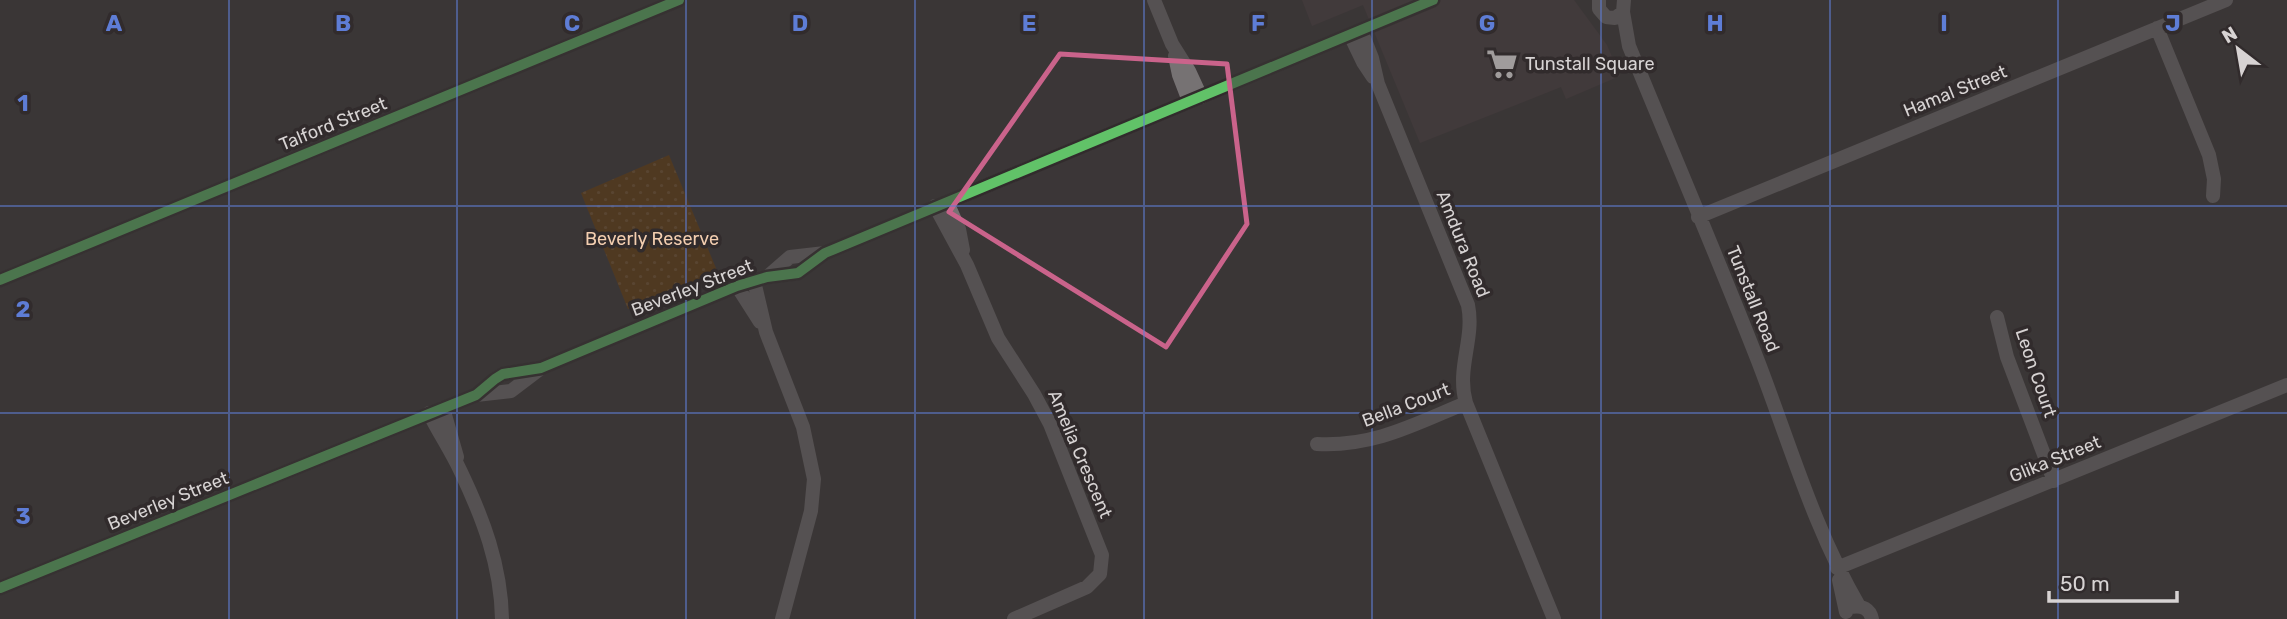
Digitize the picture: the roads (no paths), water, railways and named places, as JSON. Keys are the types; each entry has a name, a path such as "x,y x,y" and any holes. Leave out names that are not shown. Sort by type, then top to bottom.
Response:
{"street":[{"name":"Talford Street","path":"0,280 679,0"},
{"path":"1154,0 1172,44 1189,71 1195,99"},
{"name":"Beverley Street","path":"0,588 476,395 511,391 541,368 737,286 798,273 825,253 1433,0"},
{"name":"Tunstall Road","path":"1599,0 1599,9 1629,46"},
{"path":"1606,17 1615,18 1624,7 1637,0"},
{"name":"Hamal Street","path":"1699,217 2226,0"},
{"name":"Tunstall Road","path":"1624,7 1629,46 1757,360 1790,453 1837,568 1850,612"},
{"path":"2157,28 2208,155 2214,179 2213,196"},
{"name":"Amdura Road","path":"1356,32 1363,62 1378,85 1468,305 1470,323 1462,382 1466,403 1554,619"},
{"name":"Amelia Crescent","path":"941,204 998,338 1050,424 1102,555 1100,574 1087,587 1014,619"},
{"path":"760,279 766,332"},
{"path":"737,286 766,332 803,427 814,479 811,511 782,619"},
{"name":"Leon Court","path":"1997,317 2007,357 2054,481"},
{"name":"Glika Street","path":"1837,568 2287,385"},
{"name":"Bella Court","path":"1317,444 1346,444 1379,439 1466,403"},
{"path":"436,411 496,563 500,579 502,619"},
{"path":"1850,612 1869,611 1872,619"}],"place":[{"name":"Tunstall Square","path":"1502,64"}],"park label":[{"name":"Beverly Reserve","path":"652,239"}]}
